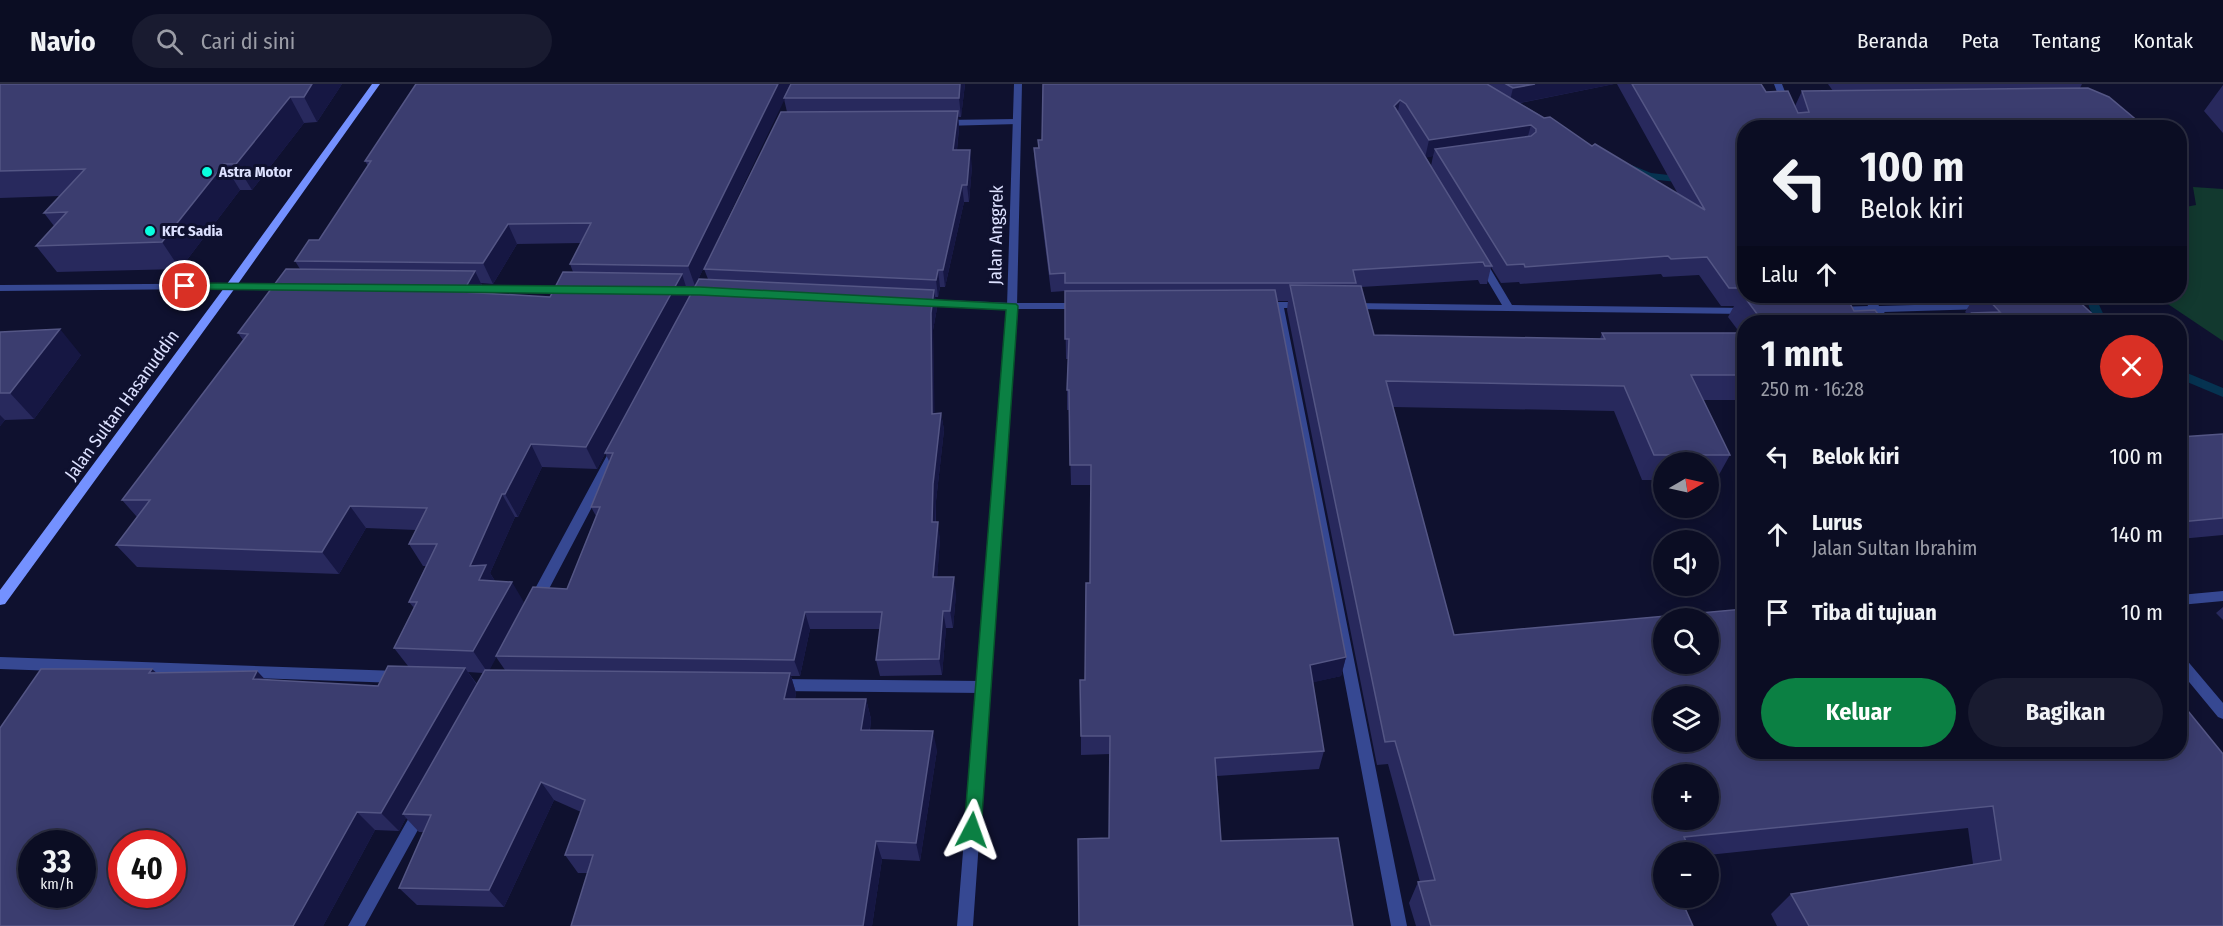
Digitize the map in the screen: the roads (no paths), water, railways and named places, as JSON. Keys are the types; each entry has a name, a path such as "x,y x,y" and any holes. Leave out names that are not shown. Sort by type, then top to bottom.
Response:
{"main road":[{"name":"Jalan Sultan Hasanuddin","path":"0,600 376,84"}],"street":[{"name":"Jalan Anggrek","path":"965,926 1012,306 1018,84"},
{"path":"1778,84 1792,120"},
{"path":"1785,102 1797,102"},
{"path":"934,123 1017,122"},
{"path":"1474,250 1509,308"},
{"path":"0,288 302,286"},
{"path":"454,288 583,290"},
{"path":"908,301 1012,306 1093,306"},
{"path":"1872,303 1881,315"},
{"path":"1278,304 1399,926"},
{"path":"1255,305 1313,305"},
{"path":"1336,305 1755,312"},
{"path":"1821,310 1990,306"},
{"path":"527,618 622,439"},
{"path":"2187,599 2223,596"},
{"path":"0,663 411,678"},
{"path":"2187,670 2223,713"},
{"path":"768,684 983,687"},
{"path":"356,926 424,803"}],"waterway":[{"path":"1629,167 1649,176 1686,180"},
{"path":"2093,303 2098,315"},
{"path":"2187,377 2223,393"}],"place":[{"name":"Astra Motor","path":"207,172"},
{"name":"KFC Sadia","path":"150,231"}]}
